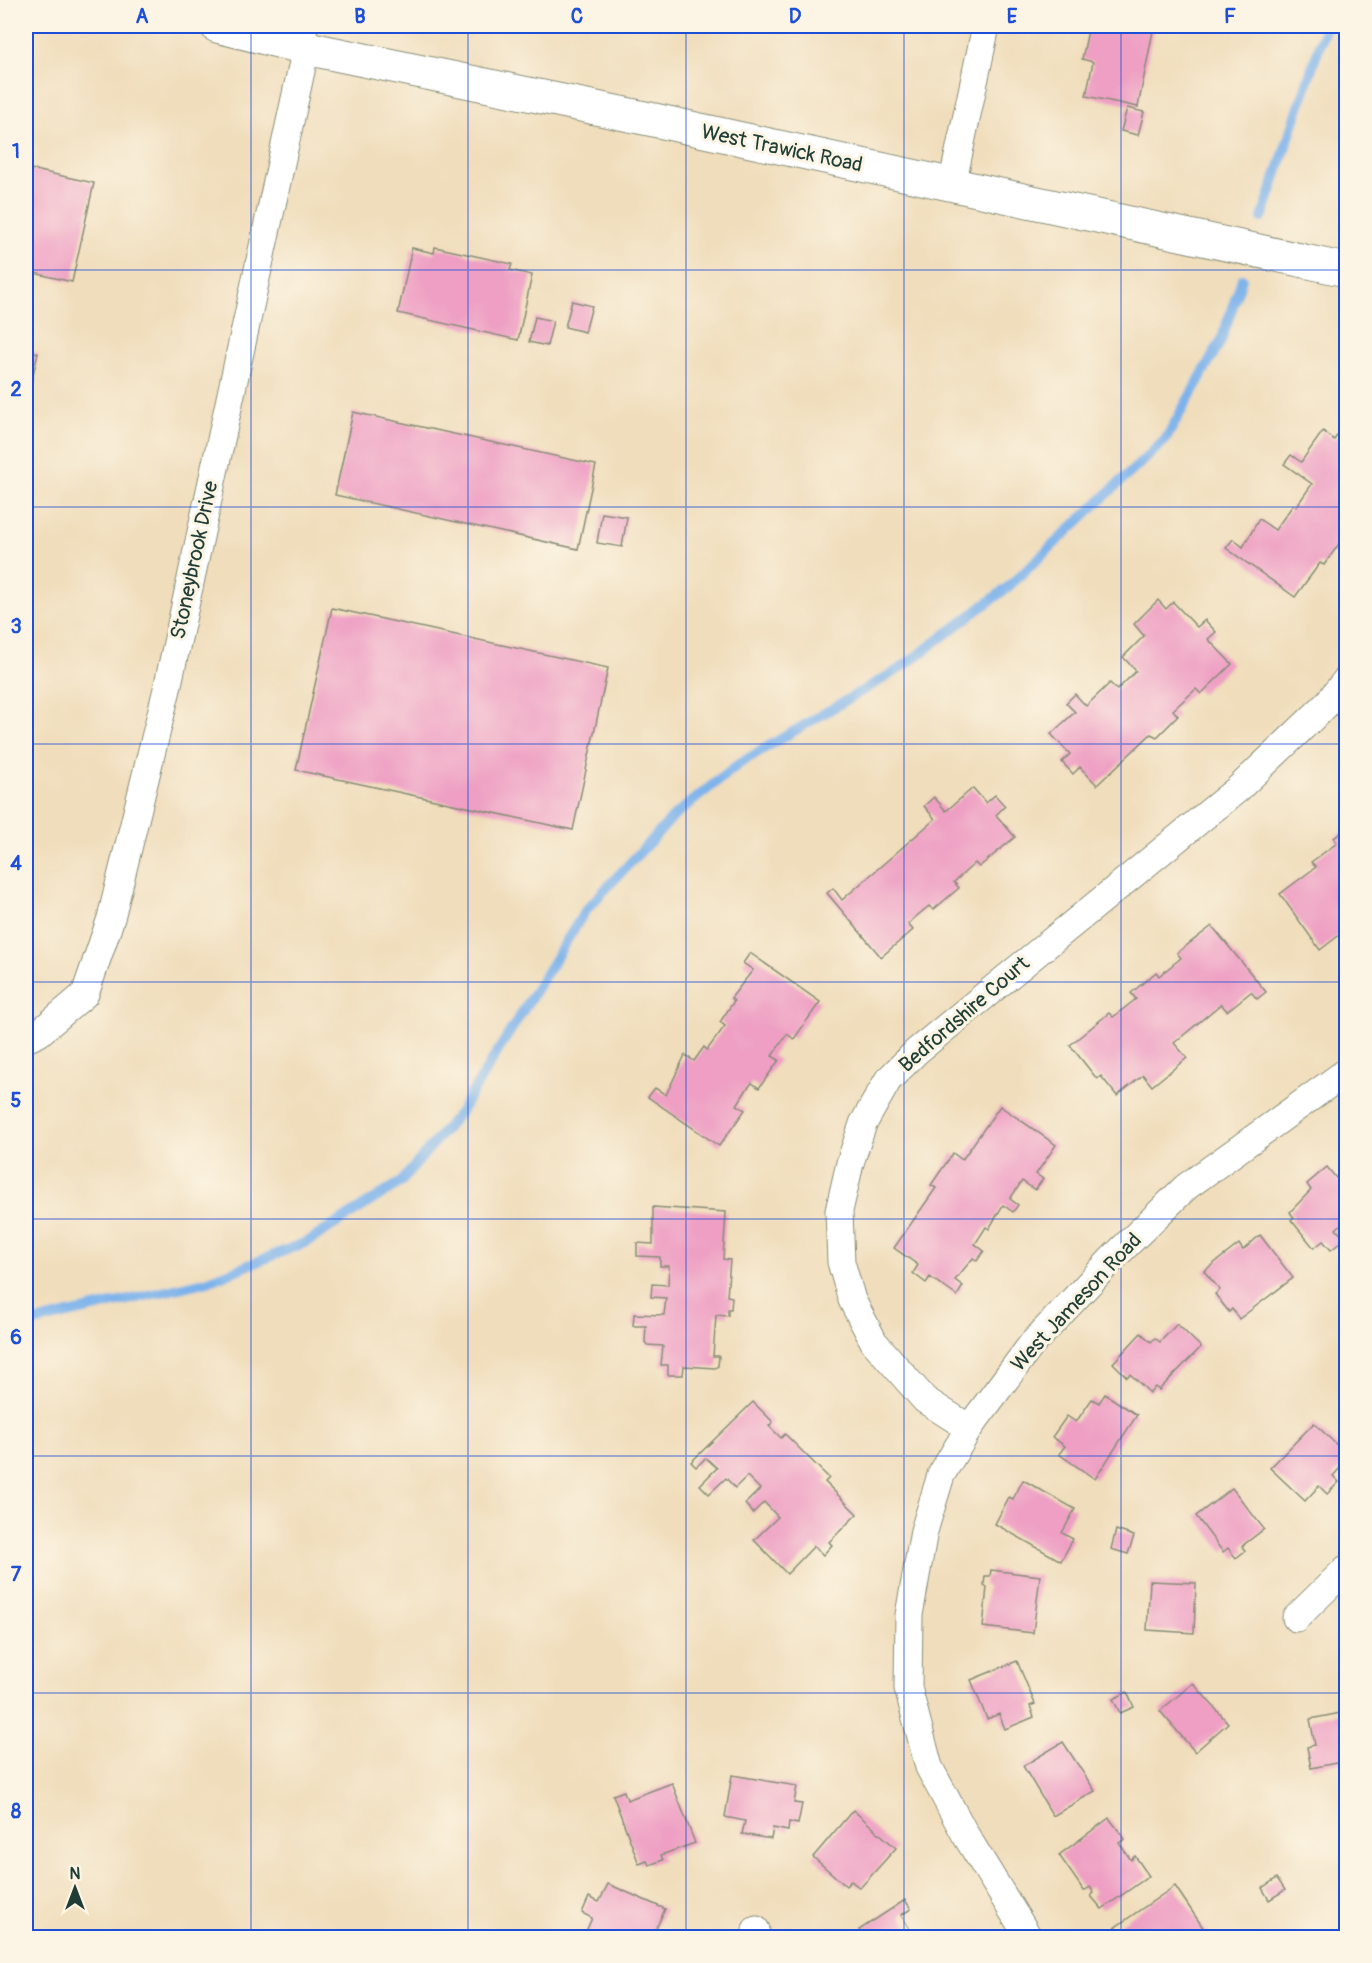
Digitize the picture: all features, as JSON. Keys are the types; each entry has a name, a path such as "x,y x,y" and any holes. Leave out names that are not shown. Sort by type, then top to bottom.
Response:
{"street":[{"name":"West Trawick Road","path":"217,26 308,37 952,185 1347,270"},
{"path":"952,185 986,26"},
{"name":"Stoneybrook Drive","path":"26,1040 39,1033 85,994 111,918 167,689 308,37"},
{"name":"Bedfordshire Court","path":"969,1428 925,1400 874,1342 852,1300 841,1262 839,1210 850,1162 863,1124 888,1080 917,1051 1239,788 1327,704 1347,680"},
{"name":"West Jameson Road","path":"1029,1938 965,1834 929,1767 908,1688 909,1616 924,1531 941,1475 969,1428 1032,1344 1112,1258 1186,1187 1347,1072"},
{"path":"1296,1618 1347,1569"}],"building":[{"path":"1089,26 1154,26 1138,107 1086,96 1093,62 1082,59"},
{"path":"1127,108 1144,112 1138,135 1121,131"},
{"path":"26,168 94,183 72,282 26,271"},
{"path":"435,247 512,264 510,270 532,275 518,340 398,313 412,248 434,253"},
{"path":"572,301 592,306 585,332 565,327"},
{"path":"535,317 553,321 547,346 529,342"},
{"path":"26,350 38,353 26,406"},
{"path":"353,412 596,465 578,549 335,495"},
{"path":"1323,431 1334,440 1338,434 1344,438 1340,444 1346,448 1346,541 1341,541 1324,565 1320,563 1295,597 1226,548 1233,539 1243,547 1259,519 1275,530 1293,505 1296,507 1312,484 1284,464 1291,455 1301,462"},
{"path":"602,513 627,517 622,547 597,543"},
{"path":"1158,600 1166,609 1173,602 1197,627 1205,620 1216,632 1208,639 1232,664 1201,694 1196,689 1173,710 1178,716 1157,737 1151,734 1097,785 1080,767 1073,774 1062,762 1070,754 1051,734 1075,712 1066,703 1075,694 1086,706 1110,683 1117,690 1136,671 1123,657 1144,636 1134,624"},
{"path":"332,608 608,668 573,830 296,770"},
{"path":"973,788 986,803 995,795 1005,806 996,815 1015,837 979,867 975,863 954,882 959,888 933,910 929,906 918,915 908,924 913,930 881,957 827,893 833,888 842,900 935,819 924,806 934,797 946,811"},
{"path":"1346,829 1346,930 1320,950 1280,894 1316,867 1311,862 1337,843 1334,838"},
{"path":"1212,926 1266,992 1257,999 1251,992 1227,1011 1221,1004 1174,1043 1187,1058 1152,1086 1143,1075 1117,1096 1101,1076 1097,1079 1070,1045 1109,1013 1113,1017 1136,999 1131,993 1156,972 1159,976 1181,958 1177,953"},
{"path":"750,953 820,1002 794,1039 787,1034 772,1056 779,1060 759,1088 752,1083 747,1089 737,1105 745,1110 719,1146 648,1097 655,1088 666,1095 685,1055 694,1061 704,1047 707,1050 725,1026 720,1022 734,1001 731,998 753,970 743,963"},
{"path":"1000,1106 1056,1145 1036,1174 1043,1179 1035,1190 1022,1181 1010,1199 1018,1205 1013,1212 1003,1205 989,1229 986,1227 975,1244 984,1251 977,1261 973,1258 955,1280 963,1286 957,1296 930,1277 926,1283 913,1273 918,1265 894,1248 936,1188 931,1185 953,1153 962,1160"},
{"path":"1327,1167 1346,1190 1346,1220 1336,1229 1345,1239 1331,1250 1323,1241 1314,1248 1291,1220 1294,1218 1290,1212 1311,1190 1307,1184"},
{"path":"653,1207 726,1212 723,1259 730,1260 727,1296 732,1297 728,1316 716,1315 713,1356 719,1356 718,1366 715,1368 684,1366 683,1375 668,1375 668,1365 661,1365 663,1346 647,1345 645,1342 646,1326 633,1326 634,1314 664,1315 666,1298 651,1297 652,1284 668,1285 669,1266 660,1266 660,1257 637,1256 637,1243 653,1244"},
{"path":"1260,1235 1293,1278 1239,1319 1232,1309 1229,1312 1215,1294 1220,1290 1204,1271 1239,1244 1243,1250"},
{"path":"1177,1324 1201,1347 1159,1390 1155,1387 1150,1393 1130,1374 1127,1377 1113,1363 1141,1333 1151,1342 1155,1338 1160,1342"},
{"path":"1105,1394 1137,1415 1095,1479 1059,1454 1065,1446 1052,1437 1067,1416 1076,1422 1092,1399 1099,1403"},
{"path":"753,1402 773,1422 769,1426 781,1438 785,1434 829,1478 825,1482 857,1514 829,1542 832,1545 823,1555 814,1546 787,1574 754,1540 778,1517 764,1502 753,1513 745,1504 760,1489 747,1476 735,1488 726,1478 709,1494 700,1485 717,1468 706,1458 696,1467 691,1462"},
{"path":"1314,1423 1346,1454 1346,1461 1333,1476 1339,1482 1327,1494 1319,1486 1305,1501 1270,1468"},
{"path":"1023,1480 1075,1509 1062,1533 1073,1539 1061,1561 995,1524 1009,1497 1013,1499"},
{"path":"1232,1488 1264,1529 1242,1546 1245,1551 1236,1558 1228,1548 1223,1552 1196,1516"},
{"path":"1116,1530 1134,1536 1128,1554 1111,1549"},
{"path":"991,1570 1040,1576 1033,1633 983,1627 987,1587 984,1585 985,1576 990,1576"},
{"path":"1150,1581 1196,1583 1194,1633 1147,1630"},
{"path":"1017,1661 1035,1704 1030,1706 1034,1717 1005,1729 999,1714 987,1719 971,1680"},
{"path":"1193,1683 1228,1723 1195,1752 1160,1711"},
{"path":"1127,1692 1134,1707 1120,1713 1113,1699"},
{"path":"1346,1712 1346,1761 1311,1768 1307,1747 1315,1745 1310,1719"},
{"path":"1063,1742 1095,1791 1053,1816 1023,1766"},
{"path":"732,1775 797,1786 794,1803 802,1804 798,1824 789,1822 788,1831 773,1828 771,1839 742,1834 745,1821 725,1817"},
{"path":"672,1783 695,1843 661,1855 663,1860 649,1865 647,1861 639,1864 613,1795 624,1791 627,1800"},
{"path":"853,1810 896,1848 860,1888 851,1881 846,1886 813,1857"},
{"path":"1109,1818 1125,1839 1119,1843 1131,1860 1135,1856 1149,1876 1102,1909 1091,1896 1094,1893 1090,1887 1084,1891 1059,1855"},
{"path":"1277,1878 1285,1890 1269,1900 1262,1888"},
{"path":"608,1884 665,1909 652,1938 584,1936 592,1918 582,1913 589,1897 599,1902"},
{"path":"1175,1886 1210,1938 1121,1938 1114,1928"},
{"path":"905,1900 911,1909 901,1915 915,1938 864,1938 859,1930"}],"waterway":[{"path":"1262,218 1326,26"},
{"path":"26,1324 209,1281 309,1241 401,1182 460,1112 585,911 674,816 740,763 901,668 1007,588 1165,440 1221,341 1242,279"}]}
